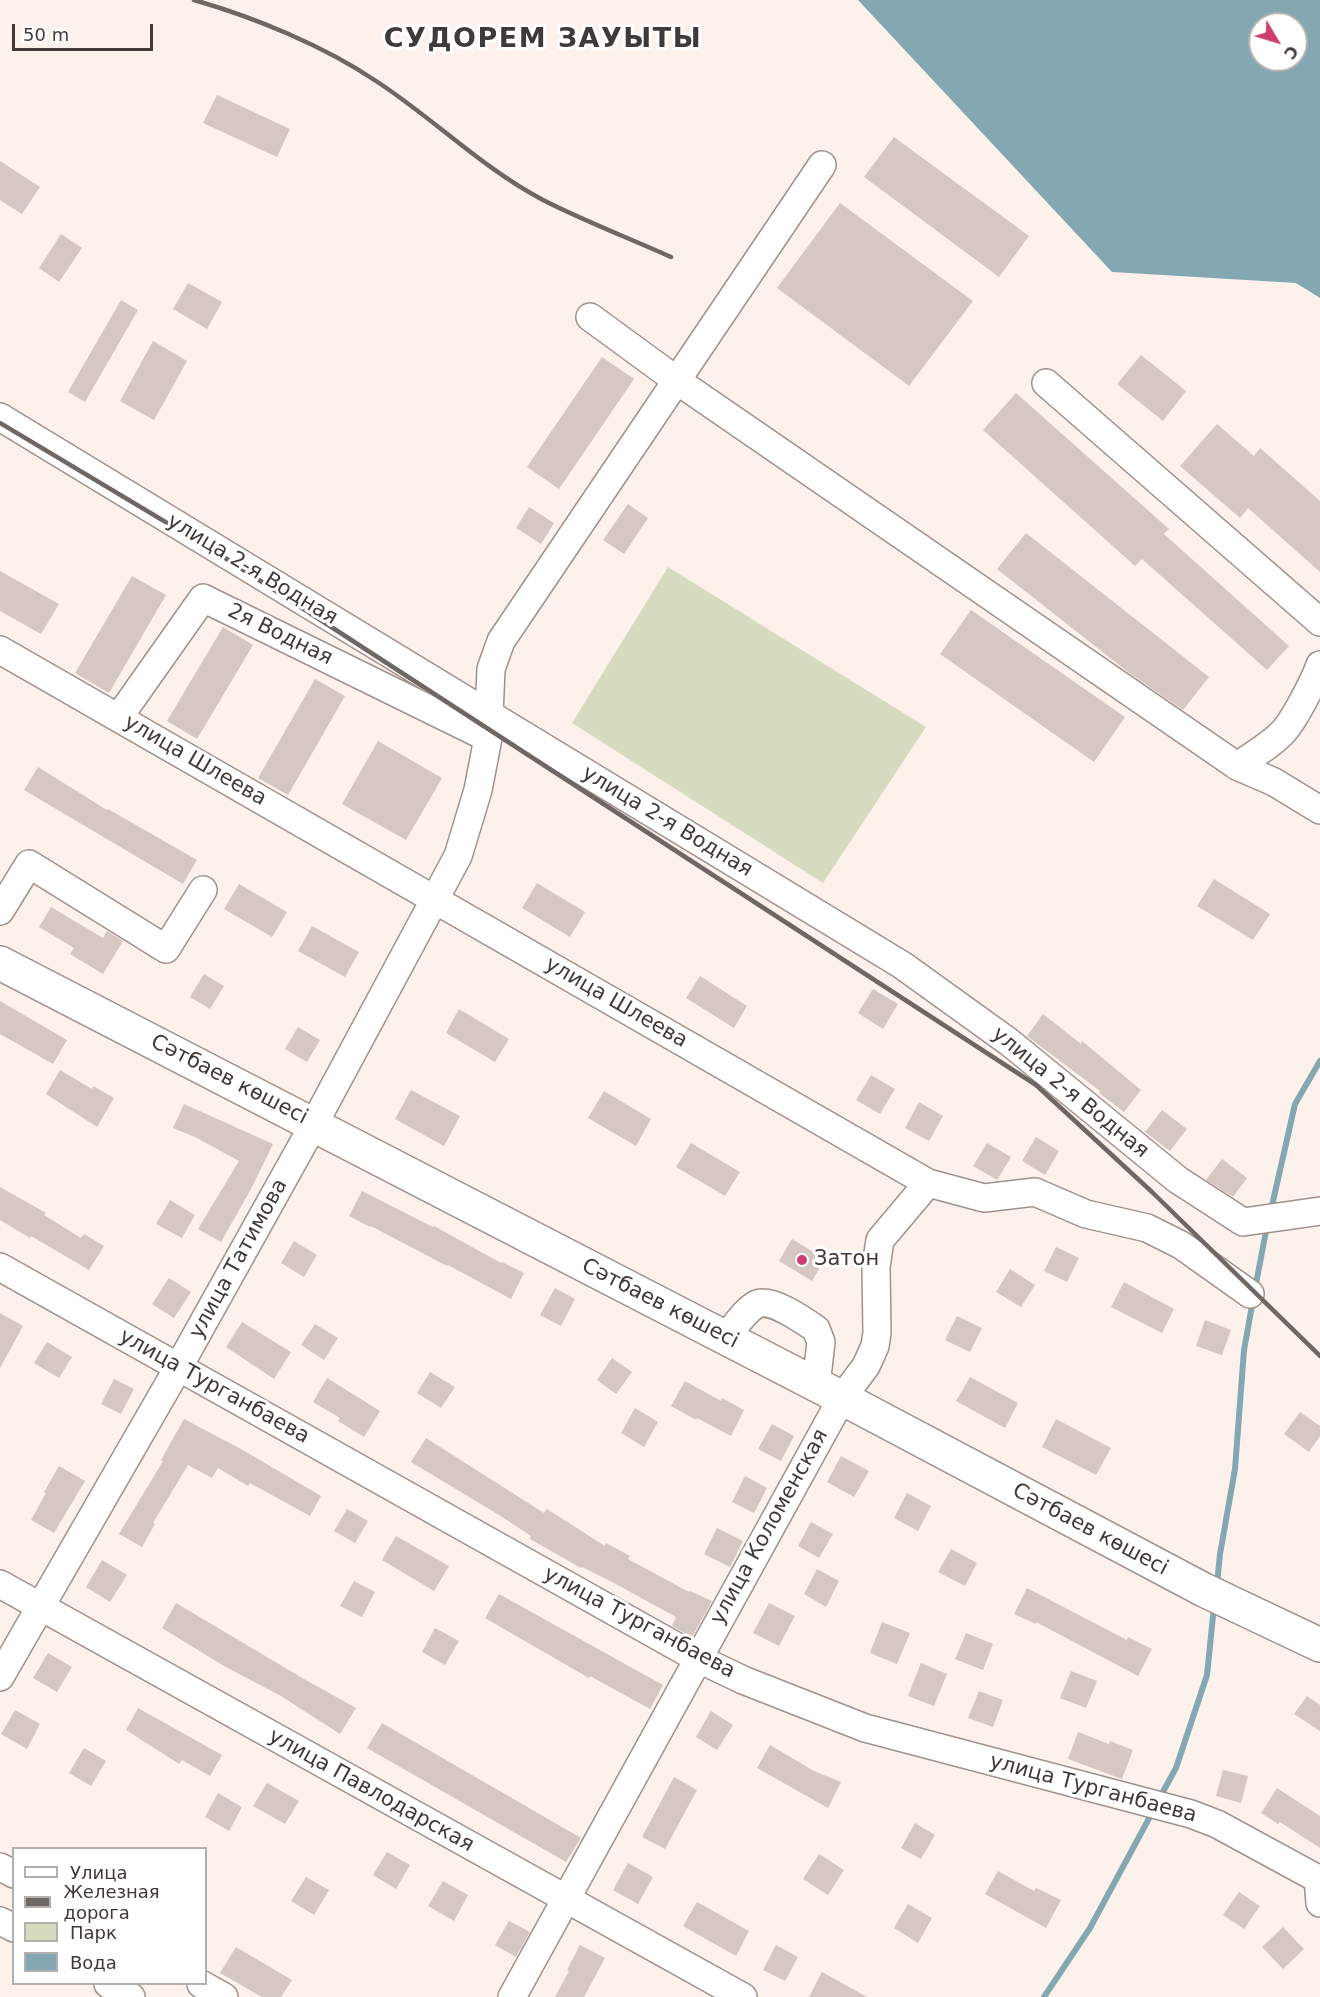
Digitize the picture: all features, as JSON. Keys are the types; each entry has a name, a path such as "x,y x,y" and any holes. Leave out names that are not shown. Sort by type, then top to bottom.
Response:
{"main road":[{"name":"Сәтбаев көшесі","path":"0,963 829,1392 1204,1590 1320,1645"}],"street":[{"name":"улица Татимова","path":"0,1677 178,1368 314,1124 458,856 478,790 488,725 491,669 501,641 822,165"},
{"path":"590,317 676,380 1237,766 1274,782 1320,810"},
{"path":"1046,383 1320,622"},
{"name":"улица 2-я Водная","path":"0,417 488,725 902,965 1009,1042 1178,1180 1243,1222 1320,1211"},
{"name":"2я Водная","path":"119,717 203,598 488,725"},
{"name":"улица Шлеева","path":"0,650 928,1183 984,1198 1035,1192 1086,1214 1147,1228 1181,1245 1250,1294"},
{"path":"1237,766 1285,731 1320,666"},
{"path":"0,911 28,864 166,949 202,890"},
{"name":"улица Коломенская","path":"512,1997 697,1658 829,1392 866,1366 875,1346 877,1333 876,1267 880,1240 928,1183"},
{"name":"улица Турганбаева","path":"0,1267 697,1658 743,1680 865,1728 1191,1814 1217,1824 1319,1887"},
{"path":"725,1338 757,1304 767,1303 778,1307 816,1329 821,1342 829,1392"},
{"name":"улица Павлодарская","path":"0,1584 743,1997"},
{"path":"111,1985 130,1997"},
{"path":"204,1985 224,1997"}],"green space":[{"path":"668,567 926,727 823,883 572,723"}],"water":[{"path":"858,0 1320,0 1320,298 1296,283 1112,272"}],"building":[{"path":"217,95 290,129 277,157 203,123"},
{"path":"894,137 1029,236 999,277 864,177"},
{"path":"0,161 40,187 22,214 0,200"},
{"path":"840,203 973,301 909,386 777,288"},
{"path":"61,234 82,248 59,282 39,268"},
{"path":"188,283 222,302 207,329 173,309"},
{"path":"121,300 138,310 85,402 68,392"},
{"path":"153,341 187,361 154,420 120,401"},
{"path":"1141,355 1186,391 1163,421 1117,384"},
{"path":"602,357 634,379 559,489 527,467"},
{"path":"1016,393 1169,529 1164,534 1289,646 1267,670 1142,559 1135,566 983,430"},
{"path":"1217,424 1254,456 1260,448 1320,501 1320,572 1248,508 1240,518 1180,466"},
{"path":"628,504 648,518 624,554 603,540"},
{"path":"529,507 554,523 541,544 516,528"},
{"path":"1026,533 1209,677 1183,710 1128,672 997,569"},
{"path":"0,571 59,604 41,634 0,611"},
{"path":"132,576 166,595 109,693 75,673"},
{"path":"971,610 1125,717 1094,762 940,654"},
{"path":"223,627 253,645 197,739 167,721"},
{"path":"315,679 345,696 288,795 258,778"},
{"path":"378,741 442,778 406,840 342,804"},
{"path":"38,767 107,810 197,860 183,884 24,790"},
{"path":"1214,879 1270,914 1253,940 1197,906"},
{"path":"537,883 585,912 570,937 522,908"},
{"path":"239,884 287,912 272,937 224,909"},
{"path":"51,907 103,938 107,931 123,941 103,974 70,954 74,948 39,927"},
{"path":"312,926 359,952 345,977 298,951"},
{"path":"204,974 224,986 210,1009 190,997"},
{"path":"700,976 747,1006 734,1028 686,998"},
{"path":"873,989 898,1004 883,1029 858,1013"},
{"path":"0,1001 67,1040 53,1064 0,1034"},
{"path":"459,1009 509,1039 495,1062 446,1033"},
{"path":"1043,1014 1081,1044 1082,1041 1141,1090 1124,1112 1027,1036"},
{"path":"298,1027 320,1040 307,1062 285,1049"},
{"path":"60,1070 92,1089 93,1086 114,1098 97,1127 46,1094"},
{"path":"871,1075 895,1089 880,1114 856,1100"},
{"path":"411,1090 460,1116 444,1146 395,1119"},
{"path":"604,1091 651,1119 636,1146 588,1118"},
{"path":"919,1102 943,1116 929,1141 905,1128"},
{"path":"184,1104 273,1144 221,1242 198,1229 239,1161 173,1128"},
{"path":"1162,1110 1187,1129 1170,1151 1145,1132"},
{"path":"1036,1137 1059,1151 1045,1175 1022,1161"},
{"path":"691,1143 740,1172 725,1196 676,1167"},
{"path":"987,1143 1011,1157 997,1180 973,1166"},
{"path":"1222,1159 1247,1178 1233,1197 1206,1180"},
{"path":"0,1187 46,1213 44,1215 81,1238 84,1234 104,1246 89,1270 0,1220"},
{"path":"362,1191 524,1273 511,1299 349,1216"},
{"path":"170,1200 195,1215 182,1238 156,1224"},
{"name":"Затон","path":"792,1239 825,1259 812,1281 779,1261"},
{"path":"294,1241 317,1255 304,1277 281,1263"},
{"path":"1056,1247 1079,1258 1067,1282 1044,1271"},
{"path":"1010,1269 1035,1285 1021,1307 996,1292"},
{"path":"169,1278 191,1292 174,1318 152,1304"},
{"path":"1124,1282 1174,1309 1162,1333 1111,1307"},
{"path":"555,1288 575,1299 561,1326 540,1315"},
{"path":"0,1313 23,1326 0,1368"},
{"path":"957,1316 982,1328 970,1352 945,1340"},
{"path":"1205,1320 1231,1330 1222,1355 1196,1346"},
{"path":"242,1322 291,1352 274,1379 226,1347"},
{"path":"315,1324 338,1338 324,1360 301,1345"},
{"path":"47,1342 72,1357 59,1378 34,1363"},
{"path":"612,1358 632,1372 616,1394 597,1380"},
{"path":"430,1372 455,1387 441,1408 417,1393"},
{"path":"970,1377 1018,1403 1005,1428 956,1401"},
{"path":"327,1378 380,1411 364,1437 338,1421 340,1418 313,1402"},
{"path":"114,1379 134,1389 121,1414 101,1404"},
{"path":"685,1381 721,1401 722,1398 744,1410 731,1436 671,1406"},
{"path":"635,1408 658,1422 644,1447 621,1433"},
{"path":"1300,1412 1320,1426 1320,1436 1309,1452 1284,1434"},
{"path":"184,1419 321,1496 310,1516 250,1483 248,1486 218,1468 212,1478 188,1465 153,1523 155,1524 142,1547 119,1534 163,1461 161,1460"},
{"path":"1056,1419 1111,1448 1096,1475 1042,1447"},
{"path":"772,1424 794,1436 781,1461 758,1449"},
{"path":"426,1438 544,1513 547,1509 605,1546 606,1543 630,1556 628,1559 689,1592 712,1601 692,1637 672,1626 676,1617 530,1539 531,1536 499,1515 411,1462"},
{"path":"841,1456 869,1471 854,1497 827,1482"},
{"path":"59,1466 85,1481 54,1533 31,1520"},
{"path":"745,1476 767,1488 754,1513 732,1502"},
{"path":"907,1493 931,1506 918,1531 894,1518"},
{"path":"347,1509 368,1521 355,1543 334,1531"},
{"path":"811,1522 833,1534 819,1558 798,1546"},
{"path":"717,1528 743,1541 730,1567 704,1554"},
{"path":"396,1536 449,1566 434,1591 382,1560"},
{"path":"951,1549 977,1563 965,1586 938,1572"},
{"path":"102,1560 127,1575 110,1602 86,1587"},
{"path":"817,1569 839,1581 826,1607 804,1594"},
{"path":"354,1581 375,1592 362,1617 340,1606"},
{"path":"1027,1588 1127,1640 1128,1637 1152,1649 1138,1676 1036,1622 1036,1624 1014,1614"},
{"path":"499,1594 663,1685 650,1709 590,1676 589,1678 485,1618"},
{"path":"176,1603 356,1708 340,1734 281,1696 224,1666 162,1628"},
{"path":"769,1603 795,1616 779,1646 753,1633"},
{"path":"882,1622 910,1633 897,1664 870,1653"},
{"path":"435,1628 459,1641 445,1665 422,1652"},
{"path":"966,1633 993,1644 983,1670 955,1659"},
{"path":"48,1653 72,1667 57,1692 33,1678"},
{"path":"921,1663 947,1674 934,1706 908,1696"},
{"path":"1071,1671 1097,1681 1086,1708 1060,1698"},
{"path":"979,1691 1003,1700 993,1727 968,1718"},
{"path":"1307,1696 1320,1705 1320,1731 1294,1714"},
{"path":"138,1708 222,1755 210,1776 182,1760 179,1764 126,1730"},
{"path":"15,1710 40,1724 27,1749 1,1734"},
{"path":"711,1711 733,1725 717,1750 696,1737"},
{"path":"382,1723 581,1838 566,1862 367,1748"},
{"path":"1078,1732 1133,1750 1122,1779 1068,1759"},
{"path":"770,1745 814,1771 841,1782 828,1808 757,1768"},
{"path":"84,1748 106,1761 91,1786 69,1773"},
{"path":"1223,1770 1248,1776 1241,1803 1216,1796"},
{"path":"674,1777 697,1790 665,1849 642,1837"},
{"path":"267,1783 299,1801 285,1824 253,1806"},
{"path":"1277,1788 1320,1816 1320,1848 1280,1822 1278,1824 1261,1813"},
{"path":"218,1793 242,1807 229,1831 205,1817"},
{"path":"915,1823 935,1835 921,1859 901,1848"},
{"path":"387,1852 410,1865 396,1889 373,1875"},
{"path":"819,1854 844,1870 828,1895 803,1879"},
{"path":"628,1863 653,1877 638,1904 613,1890"},
{"path":"998,1871 1034,1891 1036,1888 1061,1900 1046,1928 985,1894"},
{"path":"306,1877 329,1890 314,1915 291,1901"},
{"path":"443,1881 468,1895 454,1921 428,1906"},
{"path":"1239,1892 1260,1906 1244,1929 1223,1915"},
{"path":"697,1902 749,1931 736,1956 683,1926"},
{"path":"908,1904 932,1918 918,1943 894,1928"},
{"path":"509,1921 530,1932 516,1957 495,1945"},
{"path":"1283,1927 1304,1949 1283,1969 1262,1947"},
{"path":"580,1945 605,1958 584,1997 555,1997 569,1971 567,1970"},
{"path":"776,1945 798,1957 785,1981 763,1970"},
{"path":"236,1947 292,1980 281,1997 262,1997 220,1973"},
{"path":"822,1972 867,1997 809,1997"}],"waterway":[{"path":"1271,1210 1295,1104 1320,1061"},
{"path":"1255,1289 1267,1226"},
{"path":"1217,1584 1235,1469 1244,1350 1253,1300"},
{"path":"1159,1799 1176,1768 1207,1675 1214,1606"},
{"path":"1044,1997 1090,1928 1153,1811"}],"railway":[{"path":"194,0 264,24 334,56 397,95 478,158 521,187 574,215 671,257"},
{"path":"0,423 219,554 1036,1085 1152,1192 1320,1356"}],"place":[{"name":"Затон","path":"802,1260"}],"district":[{"name":"СУДОРЕМ ЗАУЫТЫ","path":"543,40"}]}
